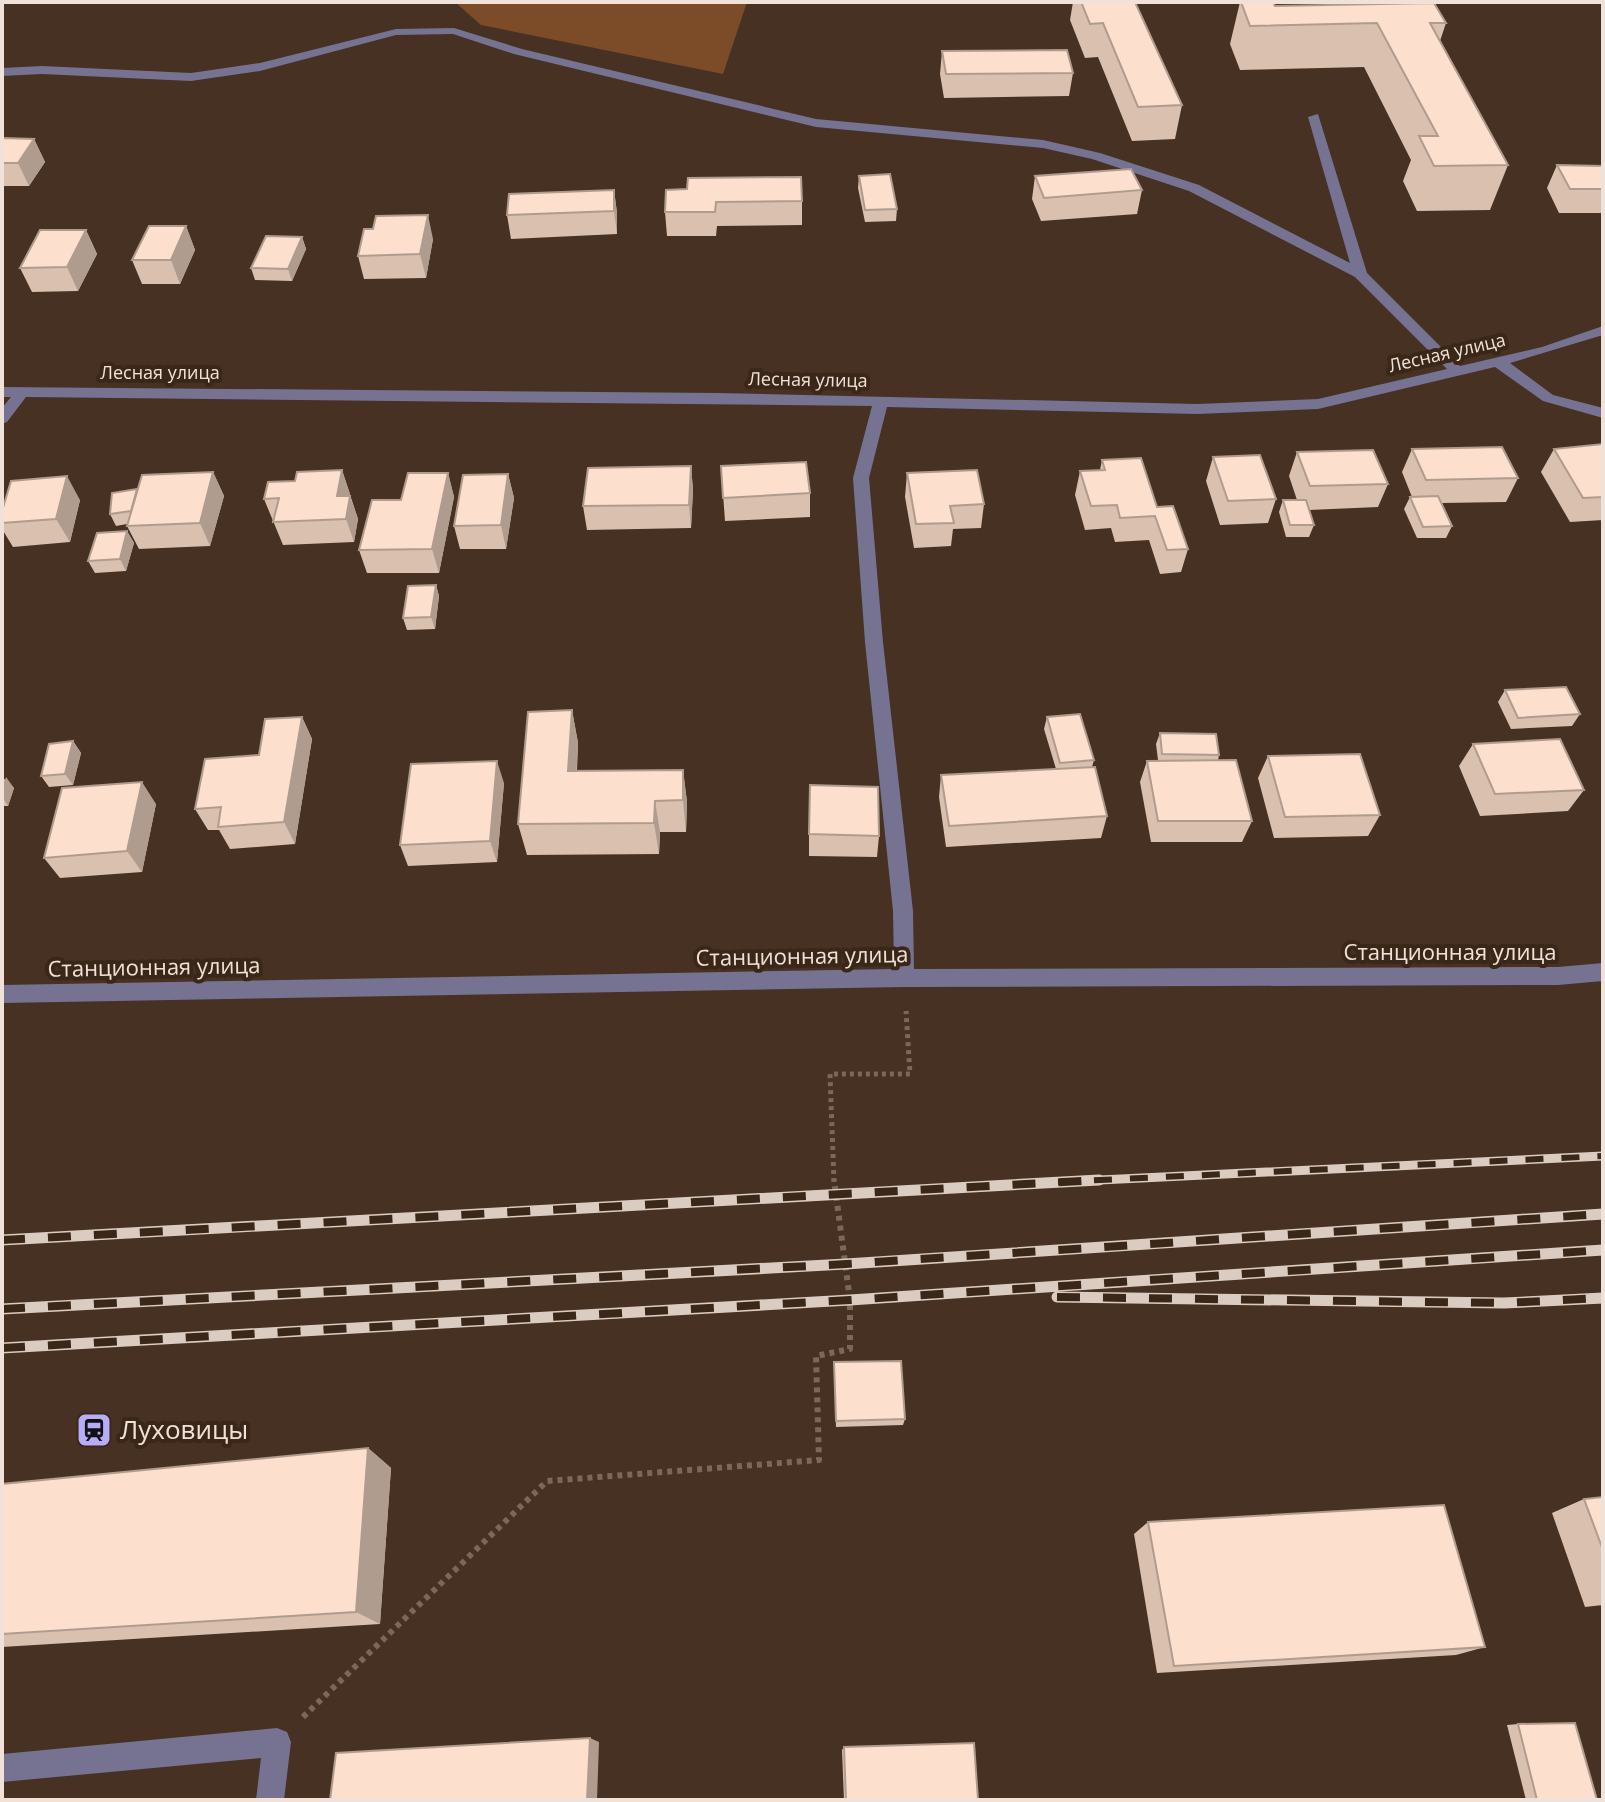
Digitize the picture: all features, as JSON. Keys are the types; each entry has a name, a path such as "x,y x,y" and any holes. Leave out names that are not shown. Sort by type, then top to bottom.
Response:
{"street":[{"path":"2,72 42,70 191,77 260,67 396,32 454,31 518,52 816,123 1043,144 1096,156 1194,188 1360,274 1457,371"},
{"path":"1314,117 1360,274"},
{"name":"Лесная улица","path":"2,392 881,402 1197,409 1318,404 1497,361 1603,330"},
{"path":"1497,361 1548,398 1603,413"},
{"path":"2,419 22,392"},
{"path":"881,402 861,478 874,642 903,911 904,978"},
{"name":"Станционная улица","path":"2,994 904,978 1558,976 1603,972"},
{"path":"2,1768 277,1742 270,1800"}],"path":[{"path":"277,1742 547,1481 819,1460 816,1356 850,1349 850,1300 834,1193 830,1074 910,1074 904,978"}],"shaded area":[{"path":"455,2 747,2 723,74 481,25"}],"building":[{"path":"1081,2 1135,2 1182,105 1138,107 1103,23 1090,24"},
{"path":"1241,2 1273,2 1275,6 1434,3 1446,23 1430,23 1508,165 1434,166 1419,136 1438,136 1377,23 1250,26"},
{"path":"1067,50 1073,73 946,74 942,51"},
{"path":"2,138 34,139 18,163 2,163"},
{"path":"1557,165 1603,166 1603,189 1570,189"},
{"path":"1131,169 1142,190 1044,198 1035,176"},
{"path":"890,174 897,209 865,210 859,176"},
{"path":"801,177 802,201 716,202 715,212 665,212 666,190 687,189 688,178"},
{"path":"614,190 614,211 507,215 509,194"},
{"path":"428,215 420,254 358,256 364,229 373,229 376,216"},
{"path":"149,226 186,226 171,260 132,260"},
{"path":"40,230 86,230 67,267 20,268"},
{"path":"266,236 302,237 288,269 251,268"},
{"path":"1603,444 1603,497 1583,498 1554,449"},
{"path":"1502,447 1518,478 1426,480 1412,449"},
{"path":"1373,450 1388,484 1310,486 1297,452"},
{"path":"1260,455 1276,499 1228,501 1213,457"},
{"path":"1141,458 1157,507 1173,506 1188,549 1167,550 1155,516 1120,518 1117,505 1091,506 1080,471 1105,470 1102,460"},
{"path":"806,462 810,493 723,498 721,466"},
{"path":"691,466 689,505 583,506 588,468"},
{"path":"342,470 337,496 350,496 346,519 273,522 279,498 264,499 268,482 295,481 297,472"},
{"path":"977,470 984,504 950,506 954,523 916,524 907,473"},
{"path":"213,472 200,523 127,526 142,475"},
{"path":"408,473 448,473 432,549 359,550 372,500 401,500"},
{"path":"508,474 501,525 454,526 463,475"},
{"path":"67,476 56,519 2,523 2,511 11,481"},
{"path":"137,489 131,511 110,514 112,493"},
{"path":"1438,496 1452,526 1423,527 1410,497"},
{"path":"1283,500 1306,500 1314,525 1290,525"},
{"path":"127,531 120,559 88,561 97,533"},
{"path":"436,585 431,617 403,618 408,586"},
{"path":"1566,687 1580,714 1518,718 1505,690"},
{"path":"572,710 568,771 683,770 683,800 655,801 654,823 518,824 528,712"},
{"path":"1080,714 1094,760 1060,763 1047,717"},
{"path":"302,717 284,822 218,827 221,807 195,809 205,759 259,755 265,719"},
{"path":"1160,733 1216,734 1219,755 1162,754"},
{"path":"1560,739 1584,790 1495,794 1473,744"},
{"path":"73,741 65,774 41,776 49,744"},
{"path":"1360,754 1380,815 1285,817 1268,756"},
{"path":"1236,760 1252,821 1158,821 1147,761"},
{"path":"497,761 490,841 400,845 411,764"},
{"path":"1095,767 1107,816 949,826 941,775"},
{"path":"142,782 127,851 44,858 62,788"},
{"path":"810,785 878,787 879,836 809,834"},
{"path":"901,1361 905,1419 836,1421 834,1362"},
{"name":"Луховицы","path":"368,1448 356,1612 2,1634 2,1484"},
{"path":"1603,1497 1603,1550 1584,1499"},
{"path":"1444,1505 1485,1647 1174,1666 1148,1522"},
{"path":"1575,1723 1597,1800 1537,1800 1518,1724"},
{"path":"590,1738 587,1800 330,1800 336,1753"},
{"path":"974,1743 978,1800 846,1800 844,1747"}],"railway":[{"path":"1093,1180 1603,1156"},
{"path":"2,1240 1093,1180"},
{"path":"1058,1182 1093,1180"},
{"path":"1093,1180 1099,1180"},
{"path":"2,1309 846,1264 1603,1214"},
{"path":"2,1348 850,1300 1603,1250"},
{"path":"1057,1297 1504,1303 1603,1298"}],"place":[{"name":"Луховицы","path":"94,1430"}]}
